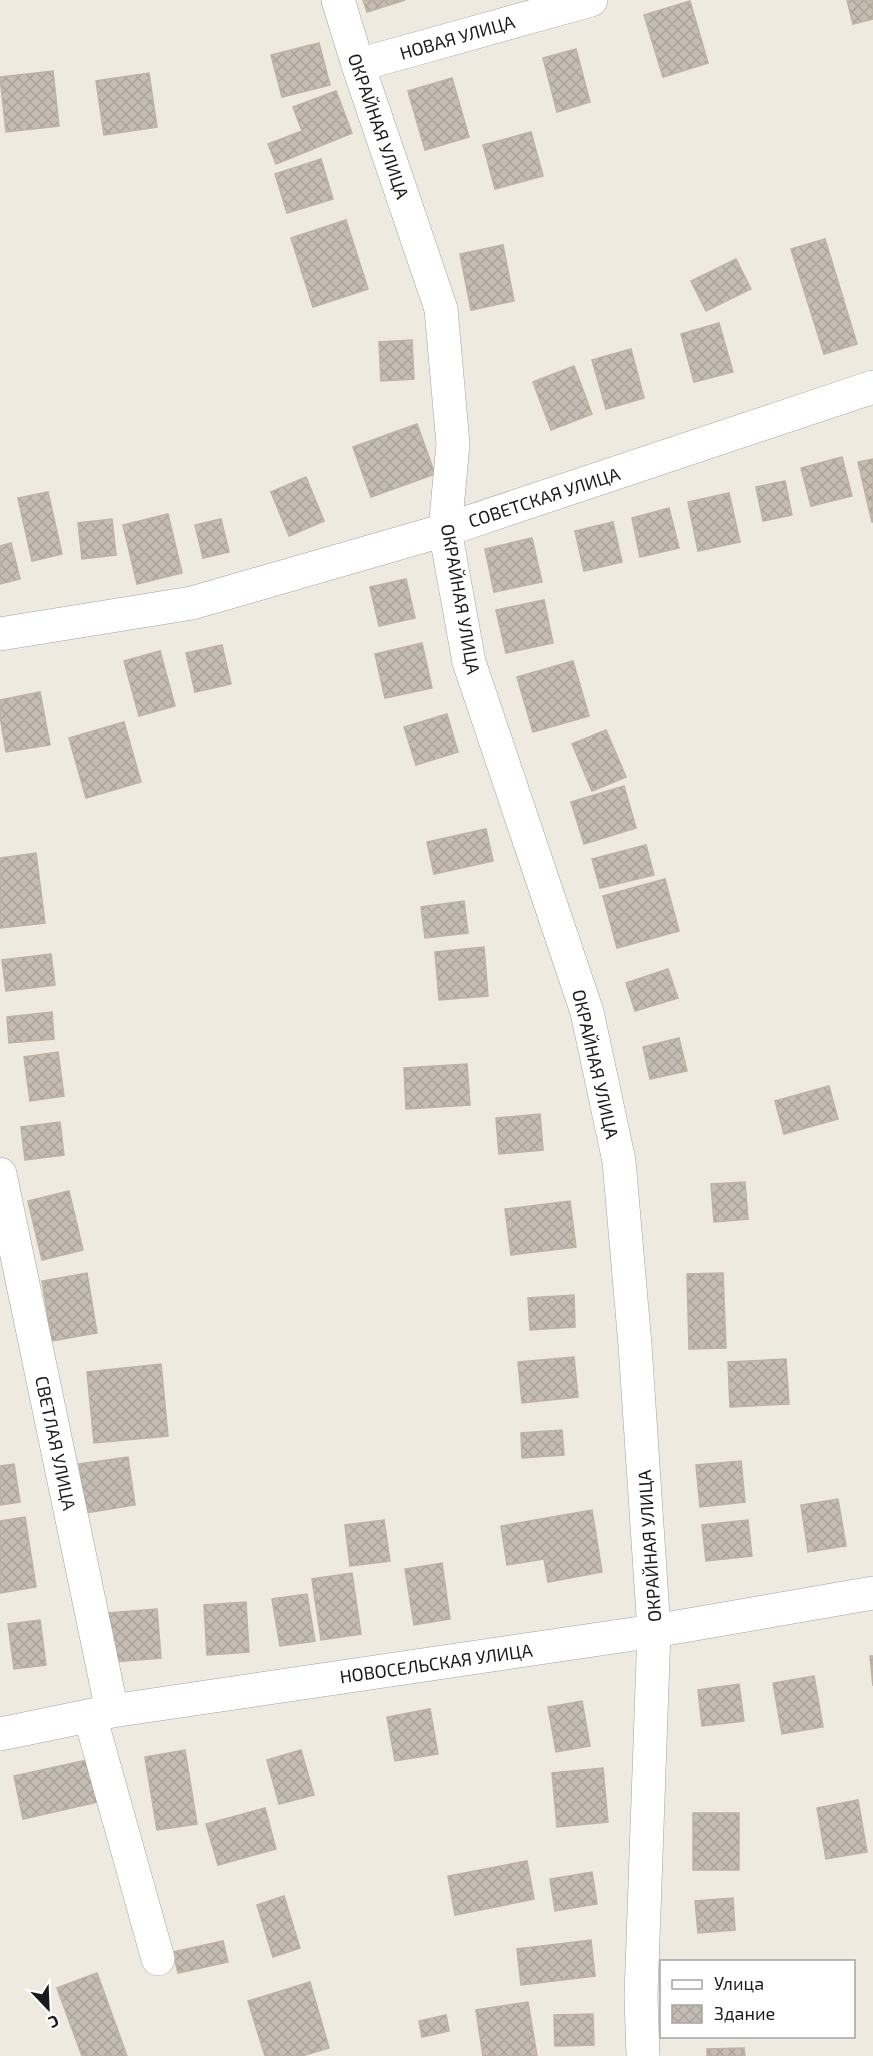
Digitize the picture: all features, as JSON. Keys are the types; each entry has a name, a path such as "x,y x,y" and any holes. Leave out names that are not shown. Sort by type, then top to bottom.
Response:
{"street":[{"name":"ОКРАЙНАЯ УЛИЦА","path":"338,0 441,309 453,444 445,530 469,662 587,1012 619,1161 636,1345 654,1631 640,1996 643,2056"},
{"name":"НОВАЯ УЛИЦА","path":"358,65 591,0"},
{"name":"СОВЕТСКАЯ УЛИЦА","path":"0,634 192,603 445,530 873,387"},
{"name":"СВЕТЛАЯ УЛИЦА","path":"0,1174 101,1714 158,1959"},
{"name":"НОВОСЕЛЬСКАЯ УЛИЦА","path":"0,1734 101,1714 654,1631 873,1593"}],"building":[{"path":"363,0 405,0 367,12"},
{"path":"847,0 873,0 873,19 853,24"},
{"path":"690,1 708,63 663,77 644,15"},
{"path":"319,43 330,85 282,97 271,55"},
{"path":"576,49 590,102 557,112 543,58"},
{"path":"53,71 59,126 6,132 0,77"},
{"path":"149,73 157,127 104,135 96,81"},
{"path":"452,78 469,137 425,150 408,91"},
{"path":"336,91 352,133 276,164 268,144 302,131 293,107"},
{"path":"531,132 543,176 495,189 483,145"},
{"path":"321,159 333,199 287,213 275,174"},
{"path":"346,220 368,289 313,307 291,238"},
{"path":"825,239 857,344 824,354 791,249"},
{"path":"503,245 514,301 471,310 460,254"},
{"path":"736,259 751,289 706,311 691,281"},
{"path":"719,323 733,372 694,382 681,334"},
{"path":"412,340 414,379 381,381 379,342"},
{"path":"631,349 644,398 606,409 592,360"},
{"path":"574,366 592,414 551,430 533,382"},
{"path":"417,424 435,474 371,497 353,447"},
{"path":"842,457 852,496 811,506 801,468"},
{"path":"873,459 873,522 872,522 858,462"},
{"path":"306,477 324,521 289,536 271,492"},
{"path":"785,481 792,515 763,521 756,487"},
{"path":"48,492 62,554 32,561 18,498"},
{"path":"729,493 740,542 698,551 688,502"},
{"path":"669,508 679,548 640,557 632,518"},
{"path":"168,514 182,573 137,584 123,525"},
{"path":"112,519 116,555 82,559 78,523"},
{"path":"221,519 229,552 203,558 195,525"},
{"path":"613,522 622,562 584,571 575,531"},
{"path":"532,538 542,582 494,592 485,549"},
{"path":"11,543 20,579 0,584 0,546"},
{"path":"406,579 415,618 379,626 370,587"},
{"path":"544,600 553,643 506,653 496,610"},
{"path":"422,643 432,688 385,698 375,654"},
{"path":"222,645 231,684 195,692 186,653"},
{"path":"160,651 175,706 139,716 124,661"},
{"path":"573,661 589,716 533,732 517,677"},
{"path":"40,692 50,745 6,752 0,716 0,700"},
{"path":"447,714 458,752 416,765 404,727"},
{"path":"124,722 141,782 86,798 69,738"},
{"path":"606,730 626,777 592,791 572,744"},
{"path":"624,786 636,828 584,844 571,802"},
{"path":"486,829 493,861 434,874 427,842"},
{"path":"646,845 654,875 600,888 592,859"},
{"path":"36,853 45,923 0,928 0,858"},
{"path":"665,879 679,931 617,948 603,896"},
{"path":"464,901 468,933 425,938 421,907"},
{"path":"484,947 488,996 439,1000 435,952"},
{"path":"51,954 55,985 6,991 2,960"},
{"path":"668,969 678,998 635,1011 626,983"},
{"path":"52,1012 54,1039 9,1043 7,1017"},
{"path":"679,1038 687,1071 650,1079 643,1047"},
{"path":"58,1052 64,1096 30,1101 24,1057"},
{"path":"467,1064 470,1105 406,1109 404,1068"},
{"path":"829,1086 838,1119 784,1134 775,1101"},
{"path":"540,1114 543,1150 499,1154 496,1118"},
{"path":"60,1122 64,1155 25,1160 21,1127"},
{"path":"745,1182 748,1219 714,1222 711,1184"},
{"path":"69,1191 83,1250 42,1260 28,1201"},
{"path":"570,1201 576,1247 511,1255 505,1209"},
{"path":"87,1273 97,1333 52,1341 42,1281"},
{"path":"723,1273 726,1348 689,1349 687,1274"},
{"path":"574,1295 575,1327 530,1330 528,1298"},
{"path":"574,1357 578,1397 522,1403 518,1362"},
{"path":"786,1359 789,1404 730,1407 728,1362"},
{"path":"161,1364 168,1436 94,1443 87,1372"},
{"path":"562,1430 564,1455 522,1458 521,1433"},
{"path":"128,1457 135,1505 86,1513 79,1464"},
{"path":"741,1461 745,1502 700,1507 696,1465"},
{"path":"14,1464 20,1502 0,1505 0,1466"},
{"path":"838,1499 846,1546 808,1552 801,1505"},
{"path":"592,1510 602,1572 548,1582 544,1559 507,1565 501,1526"},
{"path":"25,1517 36,1587 0,1593 0,1521"},
{"path":"384,1520 390,1561 350,1566 345,1525"},
{"path":"748,1520 752,1556 706,1561 702,1525"},
{"path":"442,1563 450,1619 414,1625 405,1569"},
{"path":"352,1573 361,1634 321,1640 312,1579"},
{"path":"307,1594 315,1641 280,1646 272,1599"},
{"path":"246,1602 249,1652 207,1655 204,1605"},
{"path":"157,1609 161,1658 113,1662 109,1613"},
{"path":"40,1620 46,1665 14,1669 8,1624"},
{"path":"870,1656 873,1656 873,1686"},
{"path":"814,1676 823,1727 782,1734 773,1683"},
{"path":"739,1684 744,1721 702,1726 698,1690"},
{"path":"582,1701 590,1746 556,1752 548,1707"},
{"path":"430,1709 438,1754 395,1761 387,1717"},
{"path":"185,1750 197,1824 157,1830 145,1757"},
{"path":"301,1750 314,1795 279,1804 267,1760"},
{"path":"92,1759 102,1801 23,1819 14,1776"},
{"path":"603,1768 608,1822 557,1827 552,1773"},
{"path":"858,1800 867,1852 826,1859 817,1808"},
{"path":"265,1808 276,1849 218,1865 206,1824"},
{"path":"693,1813 739,1813 739,1870 693,1870"},
{"path":"527,1861 534,1899 455,1915 448,1876"},
{"path":"592,1872 597,1904 555,1911 550,1879"},
{"path":"284,1896 300,1948 273,1957 257,1905"},
{"path":"733,1898 735,1930 698,1933 695,1901"},
{"path":"591,1940 595,1976 521,1985 517,1949"},
{"path":"223,1941 228,1962 178,1973 173,1952"},
{"path":"97,1973 127,2056 82,2056 57,1988"},
{"path":"310,1982 329,2048 302,2056 265,2056 248,2001"},
{"path":"528,2002 537,2056 483,2056 476,2010"},
{"path":"593,2014 594,2045 555,2046 554,2015"},
{"path":"446,2015 449,2031 422,2037 419,2021"},
{"path":"744,2048 745,2056 707,2056 707,2049"}]}
